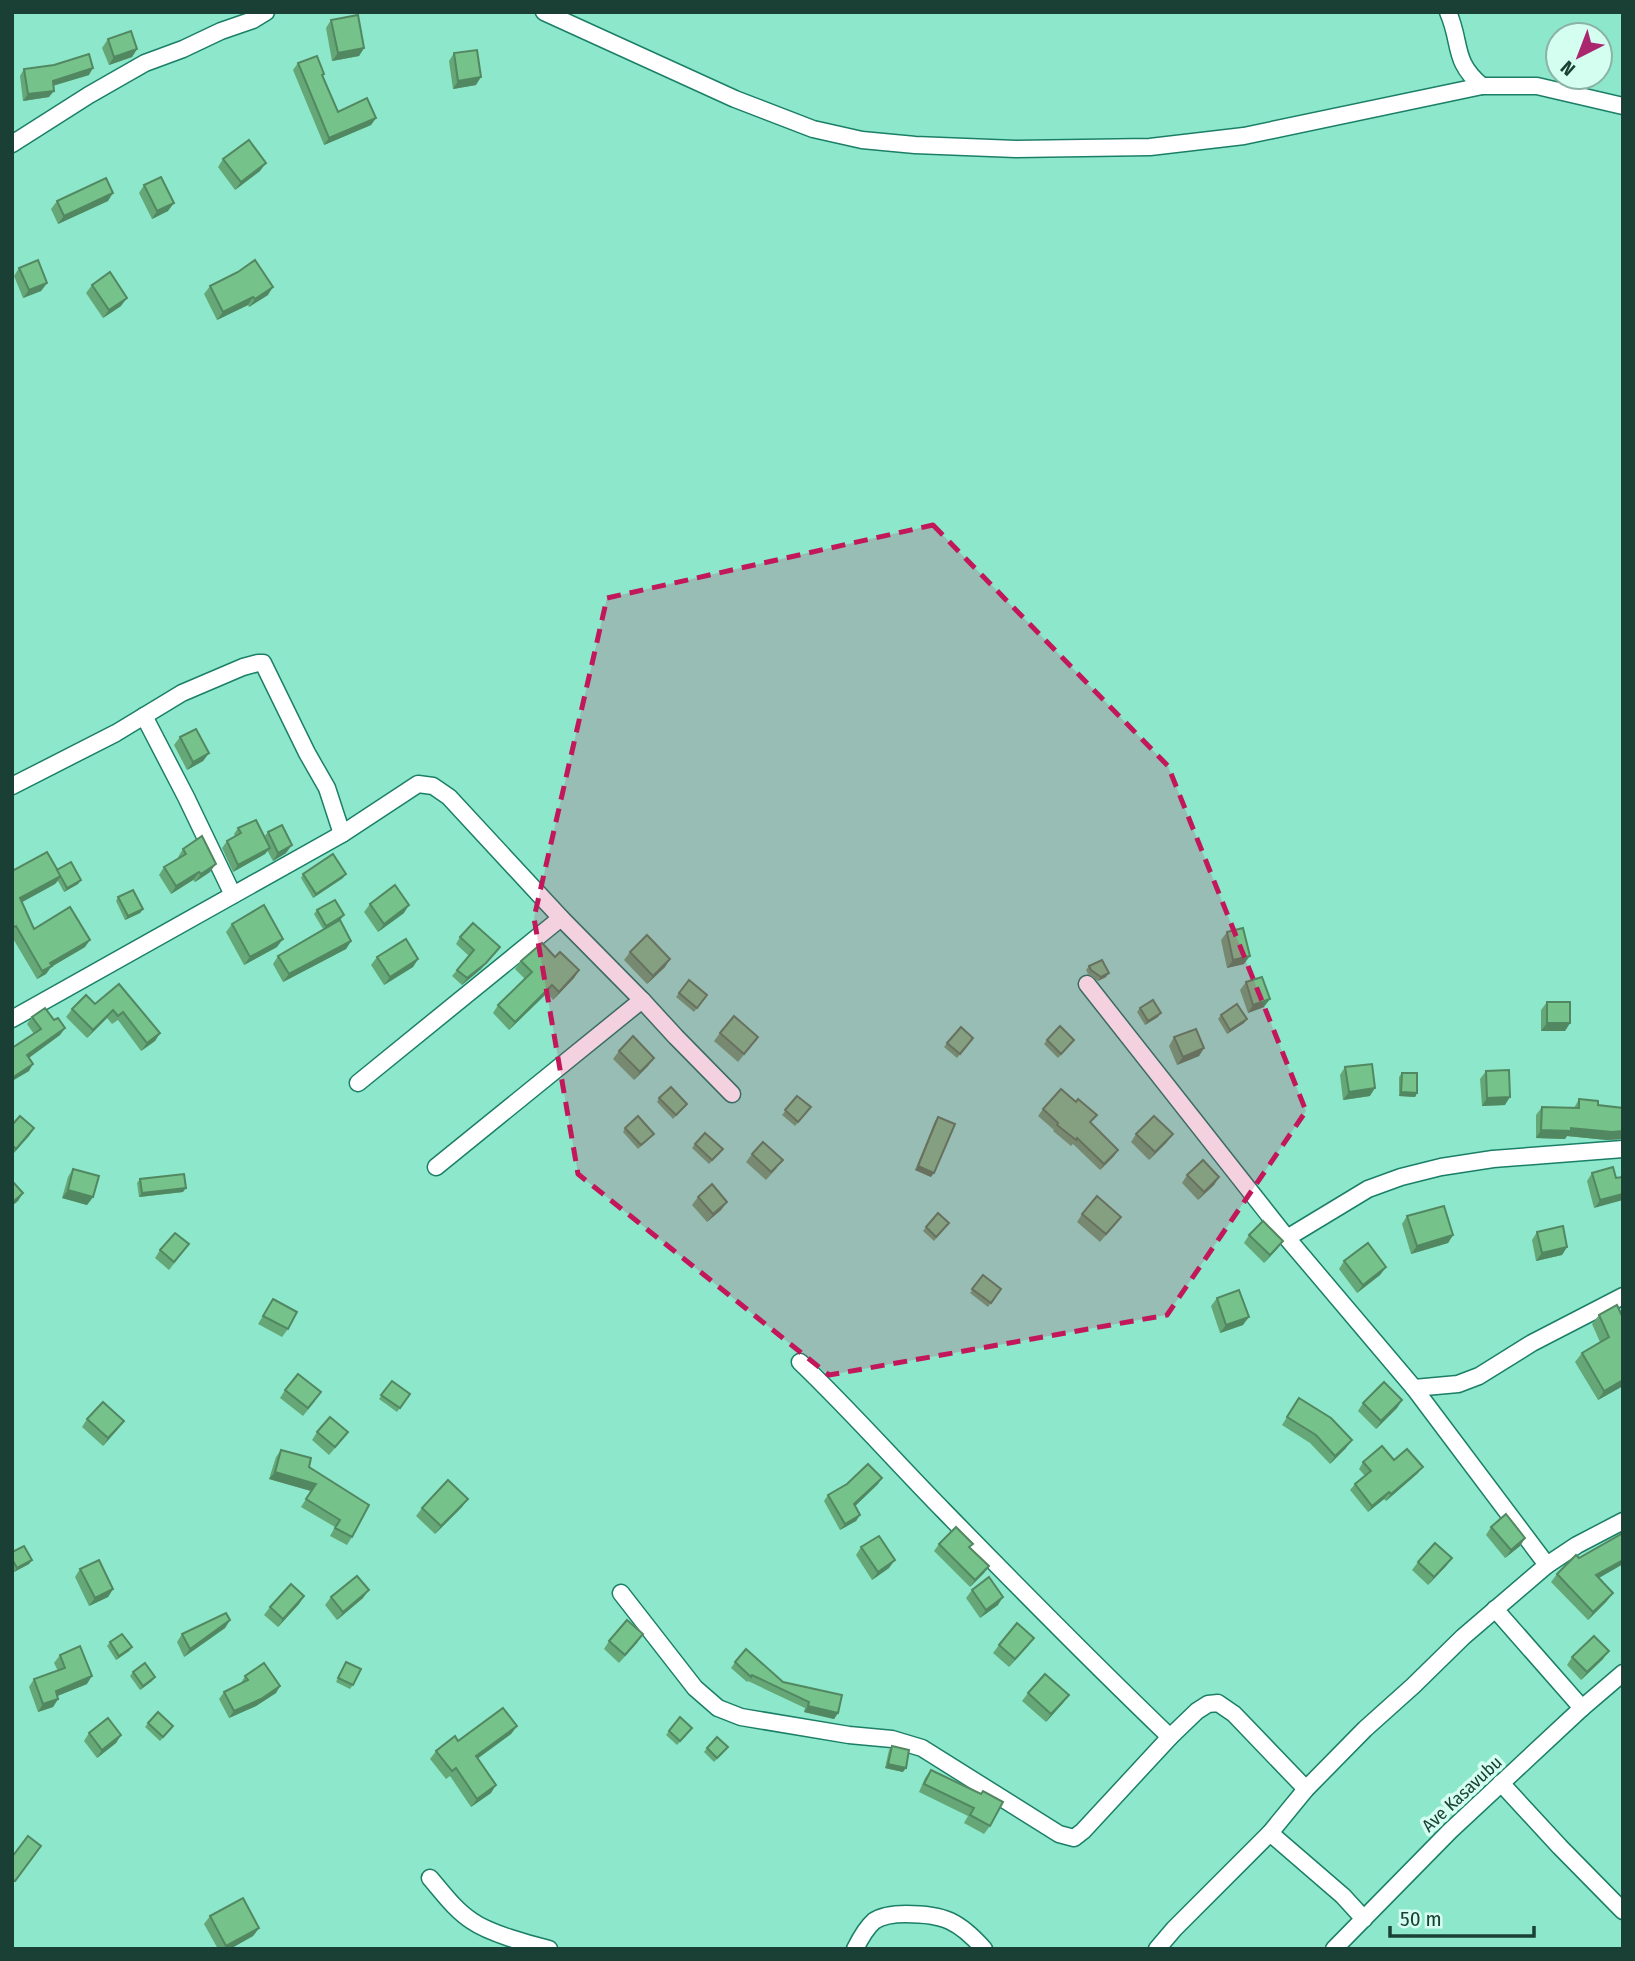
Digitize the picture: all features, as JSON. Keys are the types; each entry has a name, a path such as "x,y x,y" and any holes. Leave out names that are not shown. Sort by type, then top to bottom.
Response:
{"street":[{"path":"12,144 89,95 145,64 253,20 266,12"},
{"path":"544,12 735,99 813,129 862,140 915,145 1016,149 1150,147 1244,136 1482,86 1537,86 1623,106"},
{"path":"1448,12 1455,27 1459,56 1470,76 1482,86"},
{"path":"1444,93 1454,77 1459,56"},
{"path":"12,786 116,733 182,693 243,667 263,663 327,788 342,834"},
{"path":"144,716 233,895"},
{"path":"12,1019 342,834 418,784 433,786 449,797 561,918 732,1094"},
{"path":"358,1083 561,918"},
{"path":"1087,984 1287,1238 1414,1388 1547,1565"},
{"path":"436,1167 642,1000"},
{"path":"1287,1238 1368,1189 1401,1177 1441,1167 1493,1159 1623,1149"},
{"path":"1414,1388 1458,1384 1479,1376 1532,1343 1623,1296"},
{"path":"800,1362 1089,1660 1170,1737"},
{"path":"1157,1949 1270,1833 1306,1789 1365,1728 1547,1565 1577,1545 1623,1521"},
{"path":"621,1593 695,1688 718,1708 741,1717 849,1735 892,1739 922,1748 1059,1834 1074,1838 1083,1831 1170,1737 1208,1704 1218,1703 1234,1714 1306,1789"},
{"path":"1495,1609 1582,1708"},
{"name":"Ave Kasavubu","path":"1334,1949 1450,1831 1623,1673"},
{"path":"1502,1783 1568,1856 1623,1911"},
{"path":"1270,1833 1343,1896 1364,1919"},
{"path":"430,1878 457,1909 473,1922 534,1946 549,1949"},
{"path":"855,1949 863,1934 876,1920 894,1914 923,1914 942,1917 968,1931 984,1949"}],"highlighted area":[{"path":"933,525 1168,766 1306,1111 1167,1315 829,1375 578,1174 534,918 607,598"}],"building":[{"path":"358,15 364,48 338,53 331,20"},
{"path":"131,31 137,49 114,57 108,39"},
{"path":"477,50 481,77 458,81 454,53"},
{"path":"89,54 93,68 53,81 54,91 28,94 24,69 54,65"},
{"path":"317,56 338,112 367,98 376,118 329,138 298,63"},
{"path":"249,140 266,163 241,182 223,159"},
{"path":"161,177 174,203 157,211 144,185"},
{"path":"106,178 113,193 64,216 57,201"},
{"path":"38,260 47,283 29,290 19,268"},
{"path":"255,260 273,287 255,299 253,297 223,312 210,286"},
{"path":"110,272 127,298 109,310 92,285"},
{"path":"196,729 209,753 193,762 180,737"},
{"path":"256,820 270,848 238,865 227,841 241,833 238,828"},
{"path":"282,825 292,845 278,853 268,832"},
{"path":"202,836 216,864 176,886 164,867 186,854 183,849"},
{"path":"47,852 61,876 20,898 34,929 70,907 90,940 50,963 52,966 42,971 16,926 12,928 12,871"},
{"path":"333,854 346,874 316,894 303,874"},
{"path":"71,862 81,880 67,888 57,870"},
{"path":"395,885 409,905 384,924 370,904"},
{"path":"133,890 143,909 128,916 118,897"},
{"path":"335,900 344,915 326,926 317,910"},
{"path":"264,905 283,939 250,957 232,924"},
{"path":"340,920 351,941 289,974 278,956"},
{"path":"473,923 500,947 467,978 457,970 474,950 460,937"},
{"path":"1243,928 1250,956 1233,960 1227,932"},
{"path":"647,935 670,959 653,976 630,952"},
{"path":"406,939 418,959 390,977 377,957"},
{"path":"542,943 555,957 560,952 579,970 559,992 552,985 515,1022 498,1005 532,972 521,961"},
{"path":"1102,960 1109,973 1101,977 1089,966"},
{"path":"1262,977 1270,999 1253,1005 1246,982"},
{"path":"689,980 707,995 697,1008 679,993"},
{"path":"119,984 160,1033 147,1043 123,1012 118,1016 113,1010 93,1030 72,1009 86,995 95,1004"},
{"path":"1153,1000 1161,1013 1148,1021 1140,1008"},
{"path":"1547,1002 1570,1002 1570,1023 1547,1023"},
{"path":"1237,1004 1247,1019 1230,1030 1221,1015"},
{"path":"45,1008 54,1020 58,1018 65,1028 27,1055 33,1064 12,1078 12,1048 41,1029 32,1017"},
{"path":"734,1016 758,1037 744,1054 720,1033"},
{"path":"1060,1026 1074,1040 1061,1054 1047,1040"},
{"path":"961,1027 973,1038 960,1054 947,1043"},
{"path":"1196,1029 1204,1048 1183,1057 1174,1037"},
{"path":"633,1036 654,1058 640,1072 619,1051"},
{"path":"1372,1064 1375,1088 1349,1092 1345,1067"},
{"path":"1509,1070 1510,1097 1487,1098 1486,1071"},
{"path":"1402,1073 1417,1073 1417,1093 1401,1092"},
{"path":"671,1087 687,1104 676,1115 659,1098"},
{"path":"1061,1089 1097,1115 1090,1122 1118,1150 1104,1164 1077,1138 1076,1140 1057,1125 1043,1109"},
{"path":"797,1096 811,1107 798,1122 785,1110"},
{"path":"1579,1099 1623,1108 1623,1131 1571,1128 1571,1131 1541,1130 1542,1107 1579,1108"},
{"path":"20,1116 34,1128 16,1149 12,1145 12,1125"},
{"path":"638,1116 654,1134 641,1145 625,1128"},
{"path":"1154,1116 1173,1134 1155,1152 1136,1134"},
{"path":"938,1117 955,1124 934,1173 918,1166"},
{"path":"705,1133 723,1149 712,1160 695,1144"},
{"path":"763,1142 783,1160 771,1172 752,1154"},
{"path":"1203,1160 1219,1177 1204,1192 1187,1175"},
{"path":"1613,1167 1616,1178 1623,1177 1623,1194 1600,1200 1592,1173"},
{"path":"73,1169 99,1176 93,1197 68,1190"},
{"path":"184,1174 186,1188 142,1193 140,1179"},
{"path":"12,1181 23,1193 12,1203"},
{"path":"712,1184 727,1202 713,1214 698,1197"},
{"path":"1097,1196 1121,1217 1106,1234 1082,1214"},
{"path":"1444,1206 1453,1235 1417,1246 1407,1216"},
{"path":"938,1213 949,1223 936,1237 926,1227"},
{"path":"1263,1221 1283,1241 1270,1255 1249,1235"},
{"path":"1563,1226 1567,1247 1542,1253 1537,1232"},
{"path":"175,1233 189,1244 174,1262 160,1250"},
{"path":"1368,1243 1386,1267 1363,1285 1344,1261"},
{"path":"983,1275 1001,1289 991,1303 972,1289"},
{"path":"1239,1290 1249,1317 1226,1325 1217,1298"},
{"path":"273,1299 297,1312 288,1329 263,1316"},
{"path":"1617,1305 1623,1318 1623,1380 1604,1391 1582,1353 1609,1337 1599,1315"},
{"path":"298,1374 321,1392 308,1408 285,1390"},
{"path":"392,1381 410,1394 400,1408 381,1395"},
{"path":"1384,1382 1402,1400 1381,1421 1363,1403"},
{"path":"1299,1398 1331,1418 1352,1440 1335,1456 1316,1435 1287,1417"},
{"path":"103,1402 124,1421 108,1438 87,1419"},
{"path":"330,1417 348,1432 335,1447 317,1432"},
{"path":"1382,1446 1394,1460 1407,1449 1423,1467 1372,1506 1355,1484 1371,1471 1363,1462"},
{"path":"281,1450 311,1458 309,1467 369,1505 352,1537 335,1528 340,1520 306,1499 316,1484 275,1472"},
{"path":"868,1464 882,1478 854,1504 860,1515 845,1524 828,1495 847,1484"},
{"path":"448,1480 468,1499 441,1526 422,1508"},
{"path":"1506,1514 1525,1538 1511,1550 1491,1527"},
{"path":"956,1527 973,1544 969,1547 989,1566 975,1580 939,1544"},
{"path":"1623,1533 1623,1560 1596,1575 1613,1593 1593,1612 1557,1574 1576,1555 1579,1558"},
{"path":"879,1536 895,1560 878,1572 861,1547"},
{"path":"1435,1543 1452,1558 1434,1577 1418,1562"},
{"path":"24,1546 32,1560 17,1568 12,1552"},
{"path":"99,1560 113,1589 95,1598 80,1569"},
{"path":"357,1576 369,1590 343,1612 331,1597"},
{"path":"989,1577 1003,1597 986,1610 972,1590"},
{"path":"291,1584 304,1596 283,1619 270,1607"},
{"path":"226,1613 230,1620 190,1649 182,1634"},
{"path":"627,1620 643,1634 625,1655 609,1641"},
{"path":"1017,1623 1034,1638 1015,1659 999,1645"},
{"path":"122,1634 132,1647 119,1656 110,1642"},
{"path":"1594,1636 1609,1651 1587,1672 1572,1657"},
{"path":"80,1646 92,1676 56,1691 58,1699 43,1704 34,1679 65,1668 60,1655"},
{"path":"746,1649 783,1682 842,1695 838,1713 808,1706 809,1702 752,1675 751,1677 735,1662"},
{"path":"346,1662 361,1669 353,1685 338,1678"},
{"path":"145,1663 155,1677 143,1686 133,1672"},
{"path":"264,1663 280,1686 261,1699 234,1711 224,1692 248,1680 245,1676"},
{"path":"1045,1674 1069,1695 1051,1714 1028,1693"},
{"path":"503,1708 517,1726 476,1756 496,1785 477,1799 456,1768 452,1771 436,1751 455,1736 458,1741"},
{"path":"158,1712 173,1726 163,1737 148,1723"},
{"path":"680,1717 692,1728 680,1741 669,1731"},
{"path":"108,1718 121,1735 102,1750 89,1733"},
{"path":"717,1737 728,1747 717,1758 707,1748"},
{"path":"892,1746 909,1750 906,1768 888,1764"},
{"path":"931,1770 1003,1802 990,1826 970,1815 974,1808 924,1784"},
{"path":"28,1836 41,1846 15,1881 12,1880 12,1857"},
{"path":"243,1898 259,1928 226,1946 210,1916"}]}
